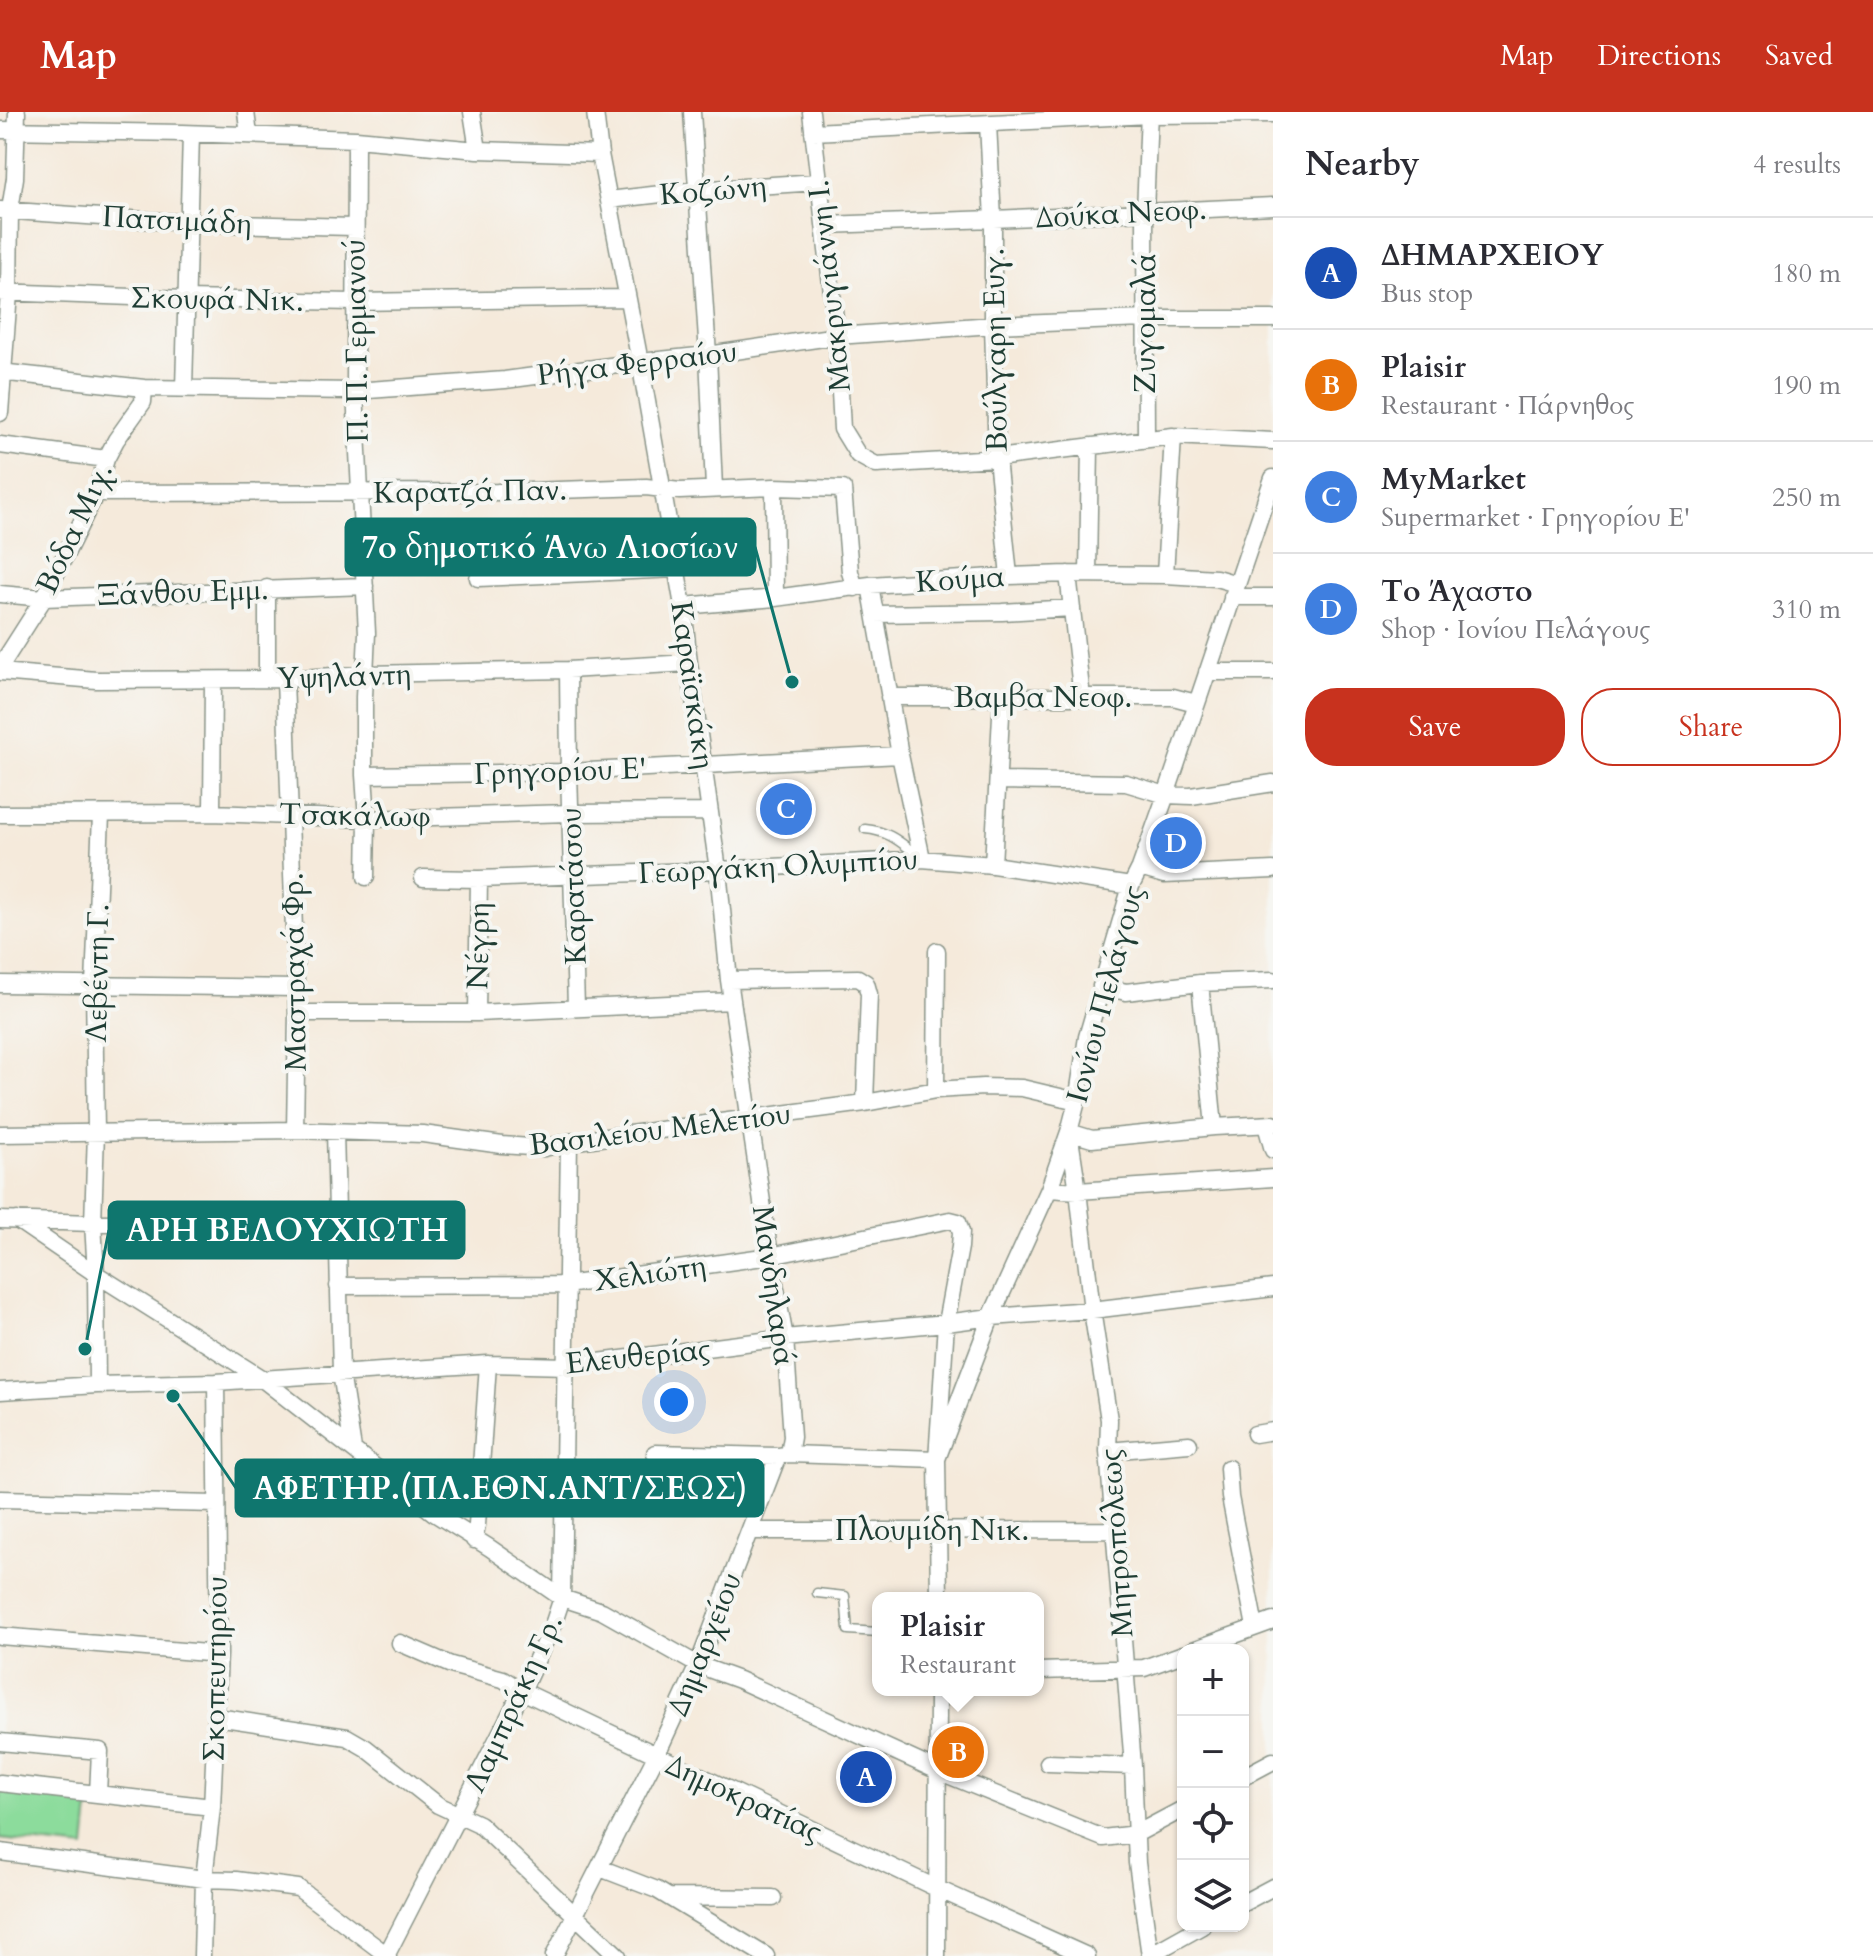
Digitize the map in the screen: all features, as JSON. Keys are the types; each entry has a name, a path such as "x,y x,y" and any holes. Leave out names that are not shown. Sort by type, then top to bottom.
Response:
{"street":[{"path":"0,413 5,210 15,178 8,130 17,112"},
{"path":"246,112 249,135"},
{"path":"472,112 478,150"},
{"name":"Καραϊσκάκη","path":"595,112 600,154 683,606 718,870 729,980 750,1119"},
{"path":"692,112 714,488"},
{"name":"Μακρυγιάννη Ι.","path":"811,112 837,336 842,429 858,455 876,465 997,458"},
{"path":"813,132 1149,114 1273,114"},
{"name":"Ζυγομαλά","path":"1146,439 1144,319 1149,114"},
{"name":"Βούλγαρη Ευγ.","path":"988,124 993,219 997,458 1009,576"},
{"path":"8,130 356,139 478,150 600,154"},
{"path":"184,388 191,134"},
{"name":"Π. Π. Γερμανού","path":"356,139 355,391 367,633 364,697 366,877"},
{"name":"Κοζώνη","path":"609,200 696,190 818,182"},
{"name":"Δούκα Νεοφ.","path":"825,225 1273,206"},
{"name":"Πατσιμάδη","path":"5,210 188,223 354,227"},
{"name":"Σκουφά Νικ.","path":"4,292 354,302 627,298"},
{"name":"Ρήγα Φερραίου","path":"2,372 144,388 355,391 505,380 837,336 1144,319 1273,319"},
{"name":"Βόδα Μιχ.","path":"0,670 44,598 96,493 106,459 143,402 144,388"},
{"path":"1165,575 1173,436"},
{"path":"997,458 1173,436 1273,441"},
{"path":"0,445 106,459"},
{"path":"1088,574 1090,446"},
{"name":"Ιονίου Πελάγους","path":"937,1459 991,1317 1049,1189 1069,1132 1087,1037 1131,886 1166,795 1273,478"},
{"name":"Καρατζά Παν.","path":"96,493 497,492 646,487 680,491 774,487 843,489 850,572 862,586"},
{"path":"774,487 775,598"},
{"path":"1255,531 1273,530"},
{"path":"478,578 676,569"},
{"path":"1068,574 1082,698"},
{"name":"Κούμα","path":"683,606 862,586 1068,574 1216,578 1234,590 1273,597"},
{"name":"Ξάνθου Εμμ.","path":"0,594 44,598 365,586"},
{"path":"862,586 875,614 922,859"},
{"path":"267,588 267,679"},
{"path":"875,614 1072,608"},
{"name":"Υψηλάντη","path":"0,670 96,680 213,680 568,670 689,663"},
{"name":"Καρατάσου","path":"568,670 576,1007"},
{"path":"1207,672 1273,672"},
{"name":"Μαστραχά Φρ.","path":"285,679 297,1013 295,1130"},
{"path":"212,813 213,680"},
{"name":"Βαμβα Νεοφ.","path":"889,697 1173,697 1196,703"},
{"path":"993,865 1002,697"},
{"name":"Γρηγορίου Ε'","path":"364,775 569,772 900,755"},
{"path":"999,781 1126,783 1166,795 1191,796 1273,783"},
{"name":"Τσακάλωφ","path":"0,814 290,814 367,819 710,812"},
{"name":"Λεβέντη Γ.","path":"97,1385 93,1223 96,1132 94,985 101,815"},
{"name":"Γεωργάκη Ολυμπίου","path":"423,878 479,879 718,870 922,859 993,865 1131,886"},
{"path":"1140,868 1164,875 1273,870"},
{"name":"Νέγρη","path":"477,1013 479,879"},
{"path":"936,1090 937,951"},
{"path":"729,980 858,978 866,983 869,994 865,1103"},
{"path":"1101,986 1126,992 1200,983 1273,980"},
{"path":"1200,983 1214,1127"},
{"path":"0,984 295,988"},
{"path":"297,1013 477,1013 732,1001"},
{"name":"Βασιλείου Μελετίου","path":"0,1134 335,1131 423,1134 544,1148 569,1142 865,1103 936,1090 1022,1088 1077,1101"},
{"name":"Μανδηλαρά","path":"750,1119 785,1338 792,1437 784,1455"},
{"path":"1069,1132 1092,1139 1269,1125 1273,1150"},
{"path":"335,1131 341,1373 353,1449"},
{"name":"Μητροπόλεως","path":"1069,1132 1109,1420 1108,1451 1133,1766 1137,1863 1150,1955"},
{"name":"Λαμπράκη Γρ.","path":"387,1956 522,1691 562,1598 569,1142"},
{"path":"1049,1189 1078,1191 1273,1178"},
{"path":"8,1220 440,1225"},
{"path":"8,1220 261,1378 434,1513 562,1598 602,1611 698,1665 739,1680 938,1771 1103,1838 1136,1834 1177,1812"},
{"name":"Χελιώτη","path":"338,1286 566,1285 770,1256 950,1220 958,1222 961,1232 946,1323"},
{"name":"Ελευθερίας","path":"0,1391 216,1382 488,1364 567,1366 785,1338 1092,1310 1273,1288"},
{"path":"939,1592 937,1459 946,1323"},
{"path":"474,1540 488,1364"},
{"name":"Σκοπευτηρίου","path":"202,1956 219,1654 216,1382"},
{"path":"1255,1434 1273,1431"},
{"path":"1108,1451 1189,1444"},
{"path":"655,1453 937,1459"},
{"name":"Δημαρχείου","path":"554,1956 656,1756 698,1665 750,1531 784,1455"},
{"path":"1228,1468 1230,1497 1255,1627"},
{"path":"0,1499 216,1504"},
{"name":"Πλουμίδη Νικ.","path":"750,1531 1113,1530"},
{"path":"1209,1644 1273,1621"},
{"path":"0,1636 219,1654"},
{"name":"Δημοκρατίας","path":"400,1643 451,1665 503,1679 656,1756 1087,1956"},
{"path":"1044,1671 1144,1668 1177,1656"},
{"path":"937,1956 938,1696"},
{"path":"217,1717 347,1737 366,1748 438,1805 479,1824 618,1956"},
{"path":"0,1742 100,1751 98,1794"},
{"path":"1249,1774 1273,1761"},
{"path":"1048,1763 1133,1766"},
{"path":"0,1783 212,1807"},
{"path":"0,1852 298,1888 387,1956"},
{"path":"600,1868 657,1890 762,1955"},
{"path":"1249,1900 1273,1887"},
{"path":"669,1897 773,1898"},
{"path":"1150,1955 1191,1932"}],"lane":[{"path":"865,829 879,830 922,859"},
{"path":"817,1593 845,1596 848,1630 872,1632"}],"green space":[{"path":"0,1788 90,1798 85,1848 0,1839"}],"place":[{"name":"7ο δημοτικό Άνω Λιοσίων","path":"792,682"},
{"name":"MyMarket","path":"786,809"},
{"name":"Το Άχαστο","path":"1176,843"},
{"name":"ΑΡΗ ΒΕΛΟΥΧΙΩΤΗ","path":"85,1349"},
{"name":"ΑΦΕΤΗΡ.(ΠΛ.ΕΘΝ.ΑΝΤ/ΣΕΩΣ)","path":"173,1396"},
{"name":"Plaisir","path":"958,1752"},
{"name":"ΔΗΜΑΡΧΕΙΟΥ","path":"866,1777"}]}
